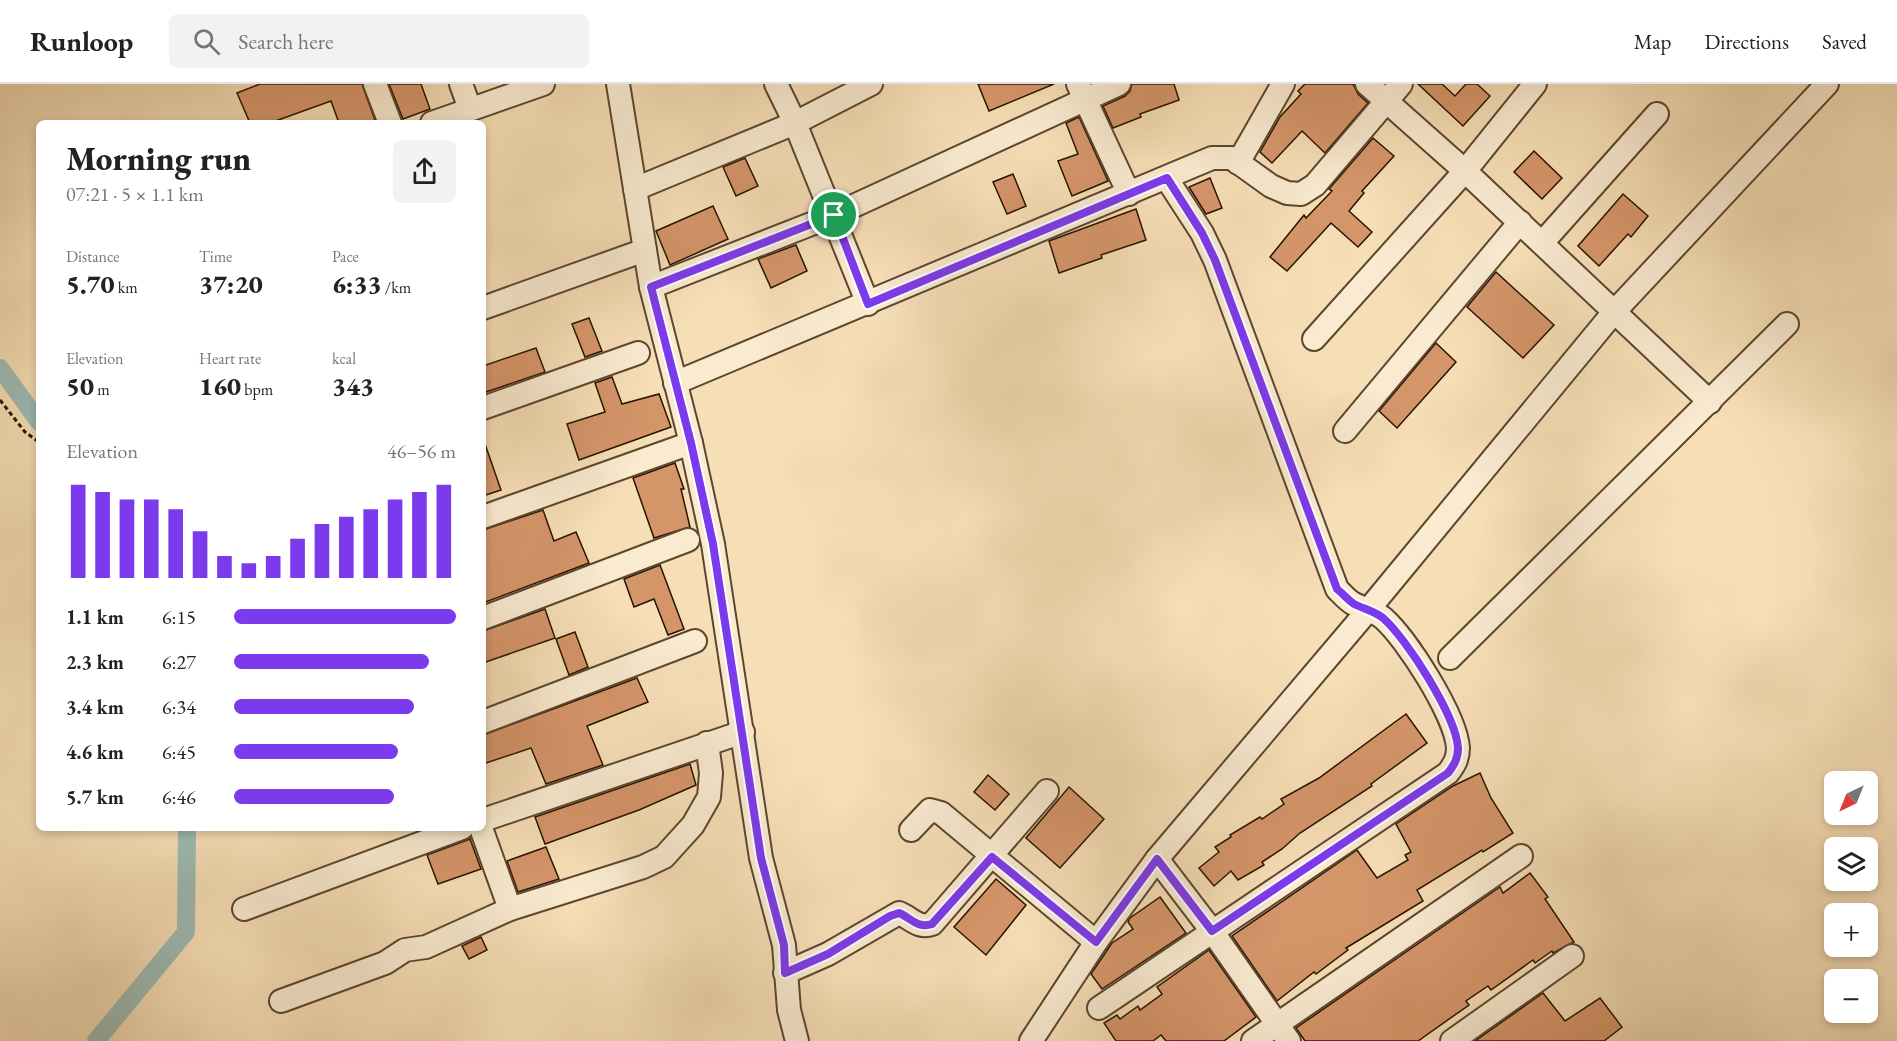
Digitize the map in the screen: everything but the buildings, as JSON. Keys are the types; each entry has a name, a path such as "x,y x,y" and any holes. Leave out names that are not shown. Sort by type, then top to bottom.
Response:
{"street":[{"path":"375,84 389,120"},
{"path":"461,84 470,109"},
{"path":"440,120 543,84"},
{"path":"618,84 651,287 691,443 713,544 761,858 784,945 789,1010 796,1041"},
{"path":"776,84 834,215 868,304"},
{"path":"635,189 795,123 871,84"},
{"path":"651,287 834,215 1082,92 1119,84"},
{"path":"1238,162 1283,84"},
{"path":"1366,84 1391,91 1468,167 1619,307 1710,402"},
{"path":"1314,339 1468,167 1535,84"},
{"path":"1031,1041 1096,942 1157,859 1369,609 1619,307 1827,84"},
{"path":"675,383 1212,158 1232,158 1271,186 1287,193 1301,194 1315,185 1391,91"},
{"path":"1082,92 1129,194"},
{"path":"1546,239 1657,114"},
{"path":"1468,167 1520,222 1546,239"},
{"path":"1099,1008 1448,773 1456,762 1458,748 1444,707 1403,639 1383,619 1369,609 1354,604 1337,589 1215,260 1202,233 1167,178"},
{"path":"1345,431 1520,222"},
{"path":"486,307 645,250"},
{"path":"1450,658 1787,324"},
{"path":"486,407 638,353"},
{"path":"486,516 691,443"},
{"path":"486,617 688,540"},
{"path":"486,721 695,641"},
{"path":"486,819 743,732"},
{"path":"281,1001 385,963 405,950 426,947 510,909 643,867 664,857 693,825 709,797 711,773 707,743"},
{"path":"785,973 828,954 890,916 899,913 916,924 926,926 932,924 1047,791"},
{"path":"911,830 930,810 935,810 1096,942"},
{"path":"244,909 454,831"},
{"path":"482,831 510,909"},
{"path":"1253,1041 1283,1033 1521,856"},
{"path":"1157,859 1212,931 1283,1033"},
{"path":"1452,1041 1572,956"}],"path":[{"path":"0,400 25,432 36,440"}],"waterway":[{"path":"0,368 36,418"},
{"path":"96,1041 186,932 187,831"}],"route":[{"path":"1167,178 1202,233 1215,260 1337,589 1354,604 1369,609 1383,619 1403,639 1444,707 1458,748 1456,762 1448,773 1212,931 1157,859 1096,942 992,857 932,924 926,926 916,924 899,913 890,916 828,954 785,973 784,945 761,858 713,544 691,443 651,287 834,215 868,304 1167,178"}]}
